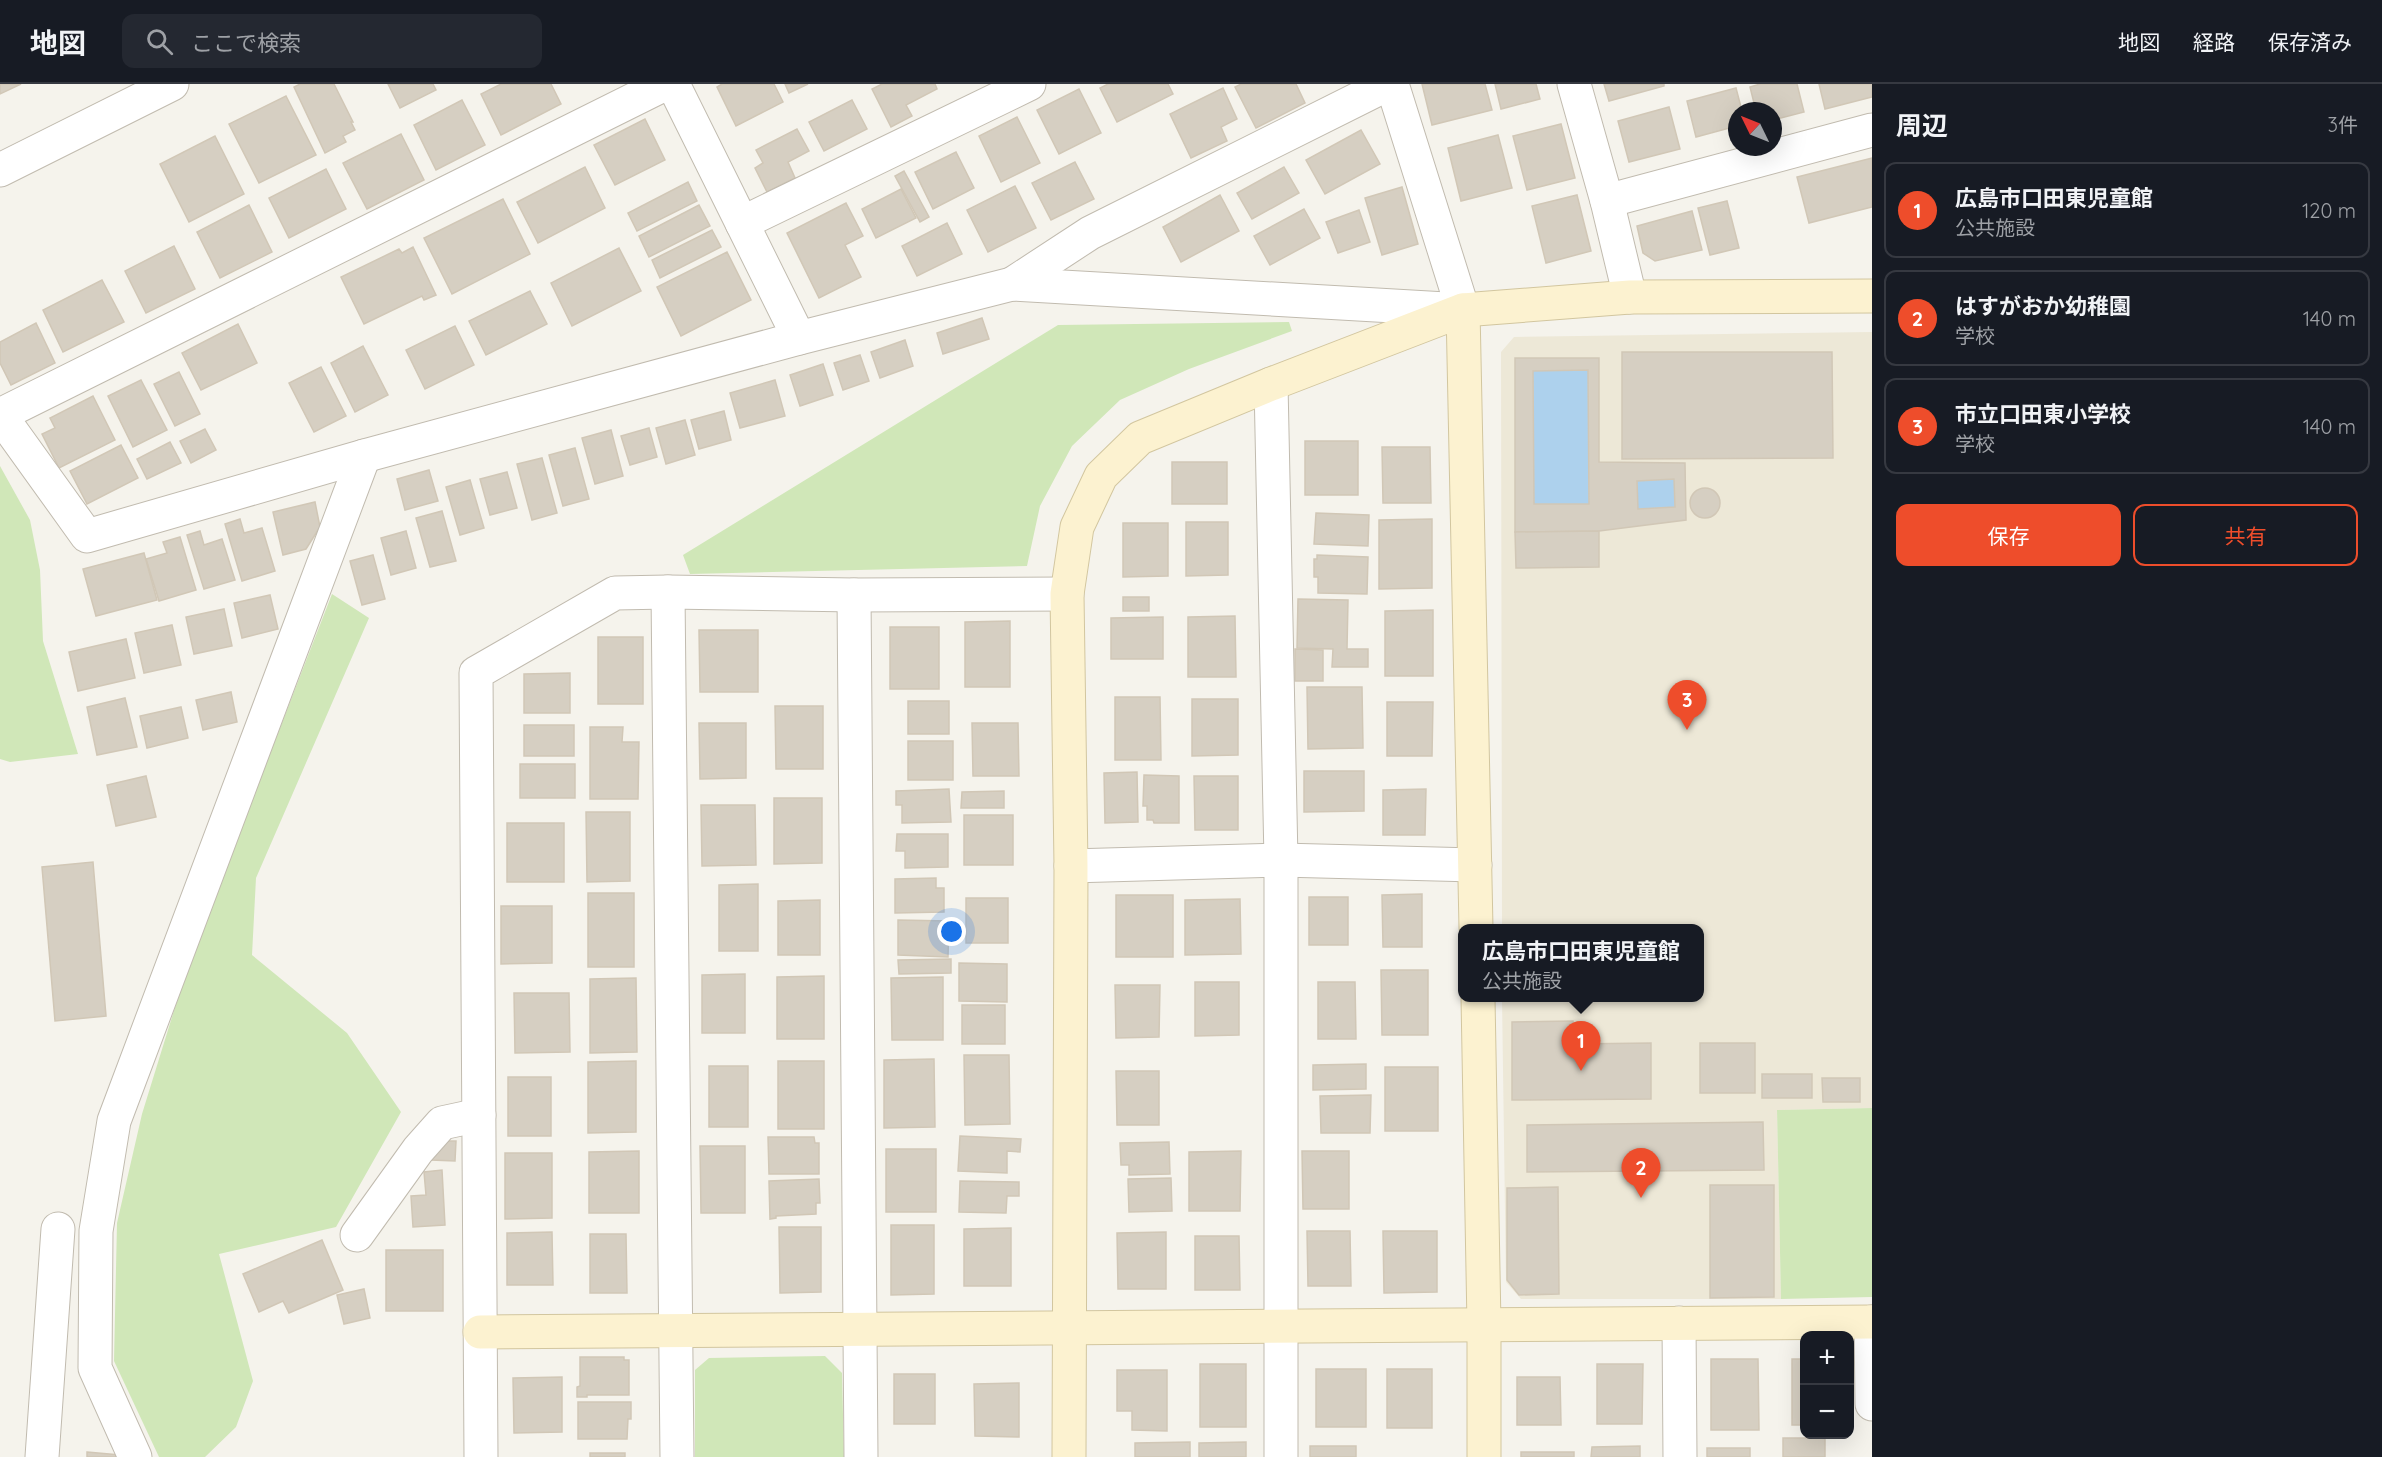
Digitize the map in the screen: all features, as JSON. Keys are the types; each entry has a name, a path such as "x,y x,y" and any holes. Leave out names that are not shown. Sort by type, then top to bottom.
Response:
{"street":[{"path":"0,170 172,84"},
{"path":"665,84 0,415 87,536 364,456 799,338 1012,284 1463,310 1630,297 1872,296"},
{"path":"673,84 799,338"},
{"path":"742,223 1029,84"},
{"path":"1012,284 1090,234 1390,84 1463,310 1476,924"},
{"path":"1574,84 1607,201 1630,297"},
{"path":"1607,201 1872,130"},
{"path":"1069,1457 1071,866 1067,594 1077,527 1101,476 1140,438 1271,384 1463,310"},
{"path":"1271,384 1281,860 1281,1457"},
{"path":"135,1457 95,1368 96,1231 114,1121 364,456"},
{"path":"668,592 677,1457"},
{"path":"482,1457 476,673 615,593 855,596 1067,594"},
{"path":"855,596 861,1457"},
{"path":"1071,866 1281,860 1475,865"},
{"path":"1478,1002 1484,1457"},
{"path":"357,1235 417,1150 442,1123 479,1115"},
{"path":"42,1457 58,1229"},
{"path":"480,1332 1872,1322 1872,1404"},
{"path":"1679,1323 1680,1457"}],"shaded area":[{"path":"1872,332 1872,1108 1777,1110 1781,1299 1521,1299 1506,1282 1502,1002 1704,1002 1704,924 1502,924 1501,352 1514,337"}],"green space":[{"path":"1289,322 1292,331 1189,369 1120,400 1072,446 1040,506 1027,566 690,574 683,555 1058,325"},
{"path":"0,466 30,520 40,570 43,641 78,754 10,762 0,759"},
{"path":"332,594 369,618 256,878 252,955 347,1033 401,1112 336,1227 219,1254 253,1381 236,1427 205,1457 159,1457 114,1361 117,1223 142,1114 189,962"},
{"path":"1872,1108 1872,1297 1781,1299 1777,1110"},
{"path":"825,1356 842,1373 844,1457 695,1457 695,1370 709,1358"}],"water":[{"path":"1588,370 1589,504 1534,504 1533,371"},
{"path":"1674,479 1675,507 1638,509 1637,481"}],"building":[{"path":"0,84 21,84 0,94"},
{"path":"300,84 334,84 355,130 343,136 346,142 325,153 294,87"},
{"path":"388,84 433,84 436,90 400,108"},
{"path":"501,84 551,84 561,104 501,135 481,94"},
{"path":"722,84 774,84 783,102 736,126 717,87"},
{"path":"785,84 808,84 789,93"},
{"path":"882,84 935,84 937,89 906,105 912,116 891,127 872,89"},
{"path":"1108,84 1168,84 1173,94 1117,122 1100,88"},
{"path":"1241,84 1296,84 1305,103 1256,128 1235,87"},
{"path":"1422,84 1485,84 1492,110 1432,125"},
{"path":"1495,84 1536,84 1540,99 1501,109"},
{"path":"1604,84 1664,84 1664,86 1609,101"},
{"path":"1760,84 1797,84 1804,112 1782,118 1782,102 1754,102 1750,87"},
{"path":"1819,84 1872,84 1872,97 1825,109"},
{"path":"1223,88 1237,119 1221,127 1227,141 1191,158 1170,114"},
{"path":"1736,88 1740,102 1728,102 1728,128 1696,137 1687,101"},
{"path":"1079,89 1101,133 1059,154 1037,110"},
{"path":"286,96 316,155 259,183 229,124"},
{"path":"462,100 485,145 436,170 414,125"},
{"path":"852,100 867,129 824,151 809,122"},
{"path":"1669,107 1680,149 1629,162 1618,121"},
{"path":"1017,117 1040,163 1001,182 979,136"},
{"path":"645,119 665,160 615,185 594,145"},
{"path":"1561,124 1575,178 1527,190 1513,136"},
{"path":"797,129 809,151 788,162 795,178 767,192 755,168 763,163 756,150"},
{"path":"1361,130 1380,164 1325,194 1306,160"},
{"path":"401,134 424,180 367,209 343,163"},
{"path":"1498,135 1512,188 1461,201 1448,148"},
{"path":"215,136 244,194 189,222 160,164"},
{"path":"956,152 974,188 933,209 915,172"},
{"path":"1872,158 1872,207 1809,223 1797,177"},
{"path":"1075,162 1094,199 1051,220 1032,183"},
{"path":"585,167 605,208 538,243 517,202"},
{"path":"1284,167 1299,193 1252,219 1237,193"},
{"path":"326,169 346,209 289,238 269,198"},
{"path":"904,171 929,217 920,222 895,176"},
{"path":"688,182 697,201 637,231 628,213"},
{"path":"1015,186 1036,228 988,252 967,210"},
{"path":"1402,187 1418,244 1382,255 1365,198"},
{"path":"901,189 916,218 876,238 862,209"},
{"path":"1220,195 1239,231 1181,262 1163,227"},
{"path":"1577,195 1591,251 1546,263 1532,206"},
{"path":"503,199 530,254 452,294 424,238"},
{"path":"1727,201 1739,248 1710,255 1698,208"},
{"path":"846,203 863,236 845,245 861,277 819,298 787,233"},
{"path":"249,205 272,252 220,278 197,232"},
{"path":"699,205 710,226 649,257 639,236"},
{"path":"1304,209 1320,238 1270,265 1254,236"},
{"path":"1359,210 1370,242 1338,253 1326,222"},
{"path":"1692,211 1702,250 1655,261 1643,253 1637,226"},
{"path":"947,223 962,254 917,276 902,246"},
{"path":"712,230 721,247 660,278 652,260"},
{"path":"174,246 195,289 146,313 125,271"},
{"path":"413,247 436,295 424,300 422,296 364,324 341,277 399,249 402,253"},
{"path":"619,248 641,291 572,326 551,283"},
{"path":"727,252 751,300 681,336 657,287"},
{"path":"102,280 124,322 63,352 43,310"},
{"path":"530,291 547,324 486,355 469,321"},
{"path":"982,318 989,339 943,354 937,333"},
{"path":"36,323 55,363 11,385 0,363 0,342"},
{"path":"238,324 257,363 201,390 182,353"},
{"path":"455,326 474,365 425,389 406,350"},
{"path":"905,340 913,366 880,378 871,352"},
{"path":"363,346 388,395 355,412 331,363"},
{"path":"1622,352 1832,352 1833,458 1622,459"},
{"path":"860,355 869,381 843,390 834,363"},
{"path":"1515,358 1599,358 1599,462 1685,463 1686,520 1599,531 1515,532","holes":["1588,370 1589,504 1534,504 1533,371","1674,479 1675,507 1638,509 1637,481"]},
{"path":"823,364 833,395 800,406 790,375"},
{"path":"321,367 346,416 314,432 289,383"},
{"path":"179,372 200,414 175,426 154,384"},
{"path":"141,380 167,430 133,447 108,396"},
{"path":"775,380 785,416 740,428 730,393"},
{"path":"93,396 115,440 59,468 42,434 55,428 50,418"},
{"path":"724,411 731,440 699,449 691,420"},
{"path":"685,420 695,455 666,464 656,428"},
{"path":"649,428 657,457 630,465 621,436"},
{"path":"205,429 216,450 191,463 180,441"},
{"path":"611,430 623,476 595,484 582,438"},
{"path":"1305,441 1358,441 1358,495 1305,495"},
{"path":"170,442 181,463 147,479 137,459"},
{"path":"121,445 138,478 87,504 70,471"},
{"path":"1382,447 1430,447 1431,503 1383,503"},
{"path":"575,448 589,499 563,506 549,455"},
{"path":"542,458 557,513 532,520 517,464"},
{"path":"1172,462 1227,462 1227,504 1172,504"},
{"path":"429,470 438,501 405,510 397,479"},
{"path":"507,472 517,508 490,515 480,479"},
{"path":"470,480 484,528 460,535 446,487"},
{"path":"1705,488 1716,492 1720,503 1716,514 1705,518 1694,514 1690,503 1694,492"},
{"path":"315,502 320,527 306,549 283,555 273,512"},
{"path":"442,511 456,561 430,567 416,518"},
{"path":"1316,513 1369,515 1368,546 1314,544"},
{"path":"240,519 244,533 262,528 275,571 242,581 225,524"},
{"path":"1432,519 1432,588 1379,589 1379,520"},
{"path":"1186,522 1228,522 1228,575 1186,576"},
{"path":"1123,523 1168,523 1168,576 1123,577"},
{"path":"200,531 204,545 222,539 235,580 204,589 187,535"},
{"path":"406,531 416,568 391,575 381,538"},
{"path":"1599,531 1599,567 1516,568 1515,532"},
{"path":"180,537 196,590 159,601 146,559 167,553 163,542"},
{"path":"144,553 157,600 96,616 83,569"},
{"path":"373,555 385,599 362,605 350,561"},
{"path":"1317,555 1368,557 1367,594 1318,593 1318,577 1314,577 1314,559 1317,559"},
{"path":"270,595 278,629 242,638 234,603"},
{"path":"1123,597 1149,597 1149,611 1123,611"},
{"path":"1298,599 1348,600 1347,649 1368,649 1368,667 1332,667 1333,649 1297,648"},
{"path":"224,609 232,646 194,654 186,617"},
{"path":"1433,610 1433,676 1385,676 1385,611"},
{"path":"1235,616 1236,677 1188,677 1188,617"},
{"path":"1163,617 1163,659 1111,659 1111,618"},
{"path":"1010,621 1010,687 965,687 965,622"},
{"path":"172,625 181,665 144,673 135,633"},
{"path":"890,627 939,627 939,689 890,689"},
{"path":"699,630 758,630 758,692 700,692"},
{"path":"598,637 643,637 643,704 598,704"},
{"path":"126,639 135,678 78,691 69,652"},
{"path":"1295,649 1323,650 1323,681 1295,681"},
{"path":"570,673 570,713 524,713 524,674"},
{"path":"1307,687 1362,687 1363,748 1308,749"},
{"path":"231,692 237,722 203,730 196,700"},
{"path":"1115,697 1160,697 1161,760 1115,760"},
{"path":"125,698 137,747 97,755 87,707"},
{"path":"1192,699 1238,699 1238,755 1192,756"},
{"path":"908,701 949,701 949,734 908,734"},
{"path":"1387,702 1433,702 1432,756 1387,756"},
{"path":"775,706 823,706 823,769 776,769"},
{"path":"181,707 188,738 147,748 140,716"},
{"path":"699,723 746,723 746,778 700,779"},
{"path":"972,723 1018,723 1019,776 973,776"},
{"path":"524,725 574,725 574,756 524,756"},
{"path":"590,727 623,727 622,742 639,742 638,799 590,799"},
{"path":"908,741 953,741 953,780 908,780"},
{"path":"520,764 575,764 575,798 520,798"},
{"path":"1304,771 1364,771 1364,811 1304,812"},
{"path":"1137,772 1138,822 1105,823 1104,773"},
{"path":"1144,775 1179,776 1179,823 1154,823 1153,820 1147,820 1147,806 1143,806"},
{"path":"146,776 156,817 116,826 107,785"},
{"path":"1194,776 1238,776 1238,830 1195,830"},
{"path":"949,789 951,822 902,823 902,805 896,805 896,791"},
{"path":"1426,789 1425,835 1383,835 1383,790"},
{"path":"1004,791 1004,808 961,808 962,792"},
{"path":"774,798 822,798 822,863 774,864"},
{"path":"701,805 755,805 756,865 702,866"},
{"path":"586,812 630,812 630,881 587,882"},
{"path":"964,815 1013,815 1013,865 964,865"},
{"path":"507,823 564,823 564,882 507,882"},
{"path":"897,834 948,834 948,867 905,868 905,851 896,851"},
{"path":"93,862 106,1016 55,1021 42,867"},
{"path":"936,878 936,888 944,888 944,912 895,913 895,879"},
{"path":"758,884 758,951 719,951 719,885"},
{"path":"588,893 634,893 634,967 588,967"},
{"path":"1422,894 1422,947 1383,947 1382,895"},
{"path":"1116,895 1173,895 1173,957 1116,957"},
{"path":"1309,897 1348,897 1348,945 1309,945"},
{"path":"966,898 1008,898 1008,943 966,943"},
{"path":"1240,899 1241,954 1185,955 1185,900"},
{"path":"820,900 820,955 778,955 778,901"},
{"path":"501,906 552,906 552,963 501,964"},
{"path":"898,920 949,921 948,957 898,955"},
{"path":"951,959 951,973 899,974 898,960"},
{"path":"959,963 1007,964 1007,1002 959,1001"},
{"path":"1381,970 1428,970 1428,1035 1382,1035"},
{"path":"745,974 745,1033 702,1033 702,975"},
{"path":"824,976 824,1039 777,1039 777,977"},
{"path":"943,977 943,1040 892,1040 891,978"},
{"path":"636,978 637,1052 590,1053 590,979"},
{"path":"1195,982 1239,982 1239,1035 1195,1036"},
{"path":"1318,982 1355,982 1356,1039 1318,1039"},
{"path":"1115,985 1160,985 1159,1037 1116,1038"},
{"path":"514,993 569,993 570,1052 515,1053"},
{"path":"962,1005 1005,1005 1005,1044 962,1044"},
{"path":"1573,1021 1573,1044 1651,1043 1651,1099 1512,1100 1512,1022"},
{"path":"1700,1043 1755,1043 1755,1093 1700,1093"},
{"path":"964,1055 1009,1055 1010,1124 965,1125"},
{"path":"934,1059 935,1127 884,1128 884,1060"},
{"path":"636,1061 636,1132 588,1133 588,1062"},
{"path":"778,1061 824,1061 824,1129 778,1129"},
{"path":"1366,1064 1366,1089 1313,1090 1313,1065"},
{"path":"709,1066 748,1066 748,1127 709,1127"},
{"path":"1385,1067 1438,1067 1438,1131 1385,1131"},
{"path":"1116,1071 1159,1071 1159,1125 1117,1125"},
{"path":"1762,1074 1812,1074 1812,1098 1762,1098"},
{"path":"508,1077 551,1077 551,1136 508,1136"},
{"path":"1822,1078 1860,1078 1860,1102 1823,1102"},
{"path":"1371,1095 1370,1133 1321,1133 1320,1096"},
{"path":"1763,1122 1764,1170 1527,1172 1527,1125"},
{"path":"960,1136 1021,1139 1020,1152 1007,1151 1007,1173 958,1171"},
{"path":"768,1137 814,1137 815,1143 819,1143 819,1174 769,1174"},
{"path":"435,1141 456,1141 455,1161 431,1160"},
{"path":"1169,1142 1170,1174 1129,1175 1129,1165 1121,1165 1120,1143"},
{"path":"700,1146 745,1146 745,1213 701,1213"},
{"path":"886,1149 936,1149 936,1212 886,1212"},
{"path":"639,1151 639,1213 589,1213 589,1152"},
{"path":"1241,1151 1240,1211 1189,1211 1189,1152"},
{"path":"1302,1151 1349,1151 1349,1209 1303,1209"},
{"path":"505,1153 552,1153 552,1218 505,1219"},
{"path":"442,1170 445,1225 413,1227 411,1196 426,1195 424,1172"},
{"path":"1171,1178 1172,1211 1129,1212 1128,1179"},
{"path":"819,1179 820,1203 816,1203 816,1214 776,1216 770,1219 769,1181"},
{"path":"960,1181 1019,1182 1019,1196 1007,1196 1006,1213 959,1212"},
{"path":"1710,1185 1774,1185 1774,1297 1710,1298"},
{"path":"1558,1187 1559,1294 1519,1295 1507,1280 1507,1188"},
{"path":"891,1225 934,1225 934,1294 891,1295"},
{"path":"779,1227 821,1227 821,1292 780,1293"},
{"path":"1011,1228 1011,1286 964,1286 964,1229"},
{"path":"1307,1231 1350,1231 1351,1286 1308,1286"},
{"path":"1383,1231 1437,1231 1437,1292 1384,1293"},
{"path":"552,1232 553,1285 507,1285 507,1233"},
{"path":"1166,1232 1166,1289 1118,1289 1117,1233"},
{"path":"590,1234 626,1234 627,1293 590,1293"},
{"path":"1195,1236 1239,1236 1240,1290 1195,1290"},
{"path":"322,1240 343,1290 289,1313 283,1301 259,1312 243,1274"},
{"path":"386,1250 443,1250 443,1311 386,1311"},
{"path":"364,1289 370,1318 344,1324 337,1295"},
{"path":"580,1357 624,1357 624,1360 629,1360 629,1395 577,1397 577,1387 580,1386"},
{"path":"1711,1359 1758,1359 1759,1430 1711,1430"},
{"path":"1792,1359 1800,1359 1800,1425 1792,1425"},
{"path":"1200,1364 1246,1364 1246,1427 1200,1427"},
{"path":"1597,1364 1643,1364 1642,1424 1597,1424"},
{"path":"1316,1369 1366,1369 1366,1427 1316,1427"},
{"path":"1387,1369 1432,1369 1432,1428 1387,1428"},
{"path":"1117,1370 1167,1370 1167,1431 1132,1430 1132,1411 1117,1411"},
{"path":"894,1374 935,1374 935,1424 894,1424"},
{"path":"562,1377 562,1432 514,1433 513,1378"},
{"path":"1517,1377 1560,1377 1561,1425 1517,1425"},
{"path":"1019,1383 1019,1437 975,1436 974,1384"},
{"path":"578,1402 631,1402 631,1419 628,1419 627,1439 578,1439"},
{"path":"1783,1438 1825,1439 1825,1457 1783,1457"},
{"path":"1190,1442 1190,1457 1135,1457 1135,1443"},
{"path":"1246,1442 1246,1457 1199,1457 1199,1443"},
{"path":"1310,1446 1356,1446 1356,1457 1310,1457"},
{"path":"1640,1446 1640,1457 1591,1457 1592,1447"},
{"path":"1707,1448 1750,1448 1750,1457 1707,1457"},
{"path":"87,1452 120,1455 120,1457 87,1457"},
{"path":"1521,1452 1574,1452 1574,1457 1521,1457"},
{"path":"590,1453 625,1453 625,1457 590,1457"}],"place":[{"name":"市立口田東小学校","path":"1687,730"},
{"name":"広島市口田東児童館","path":"1581,1071"},
{"name":"はすがおか幼稚園","path":"1641,1198"}]}
